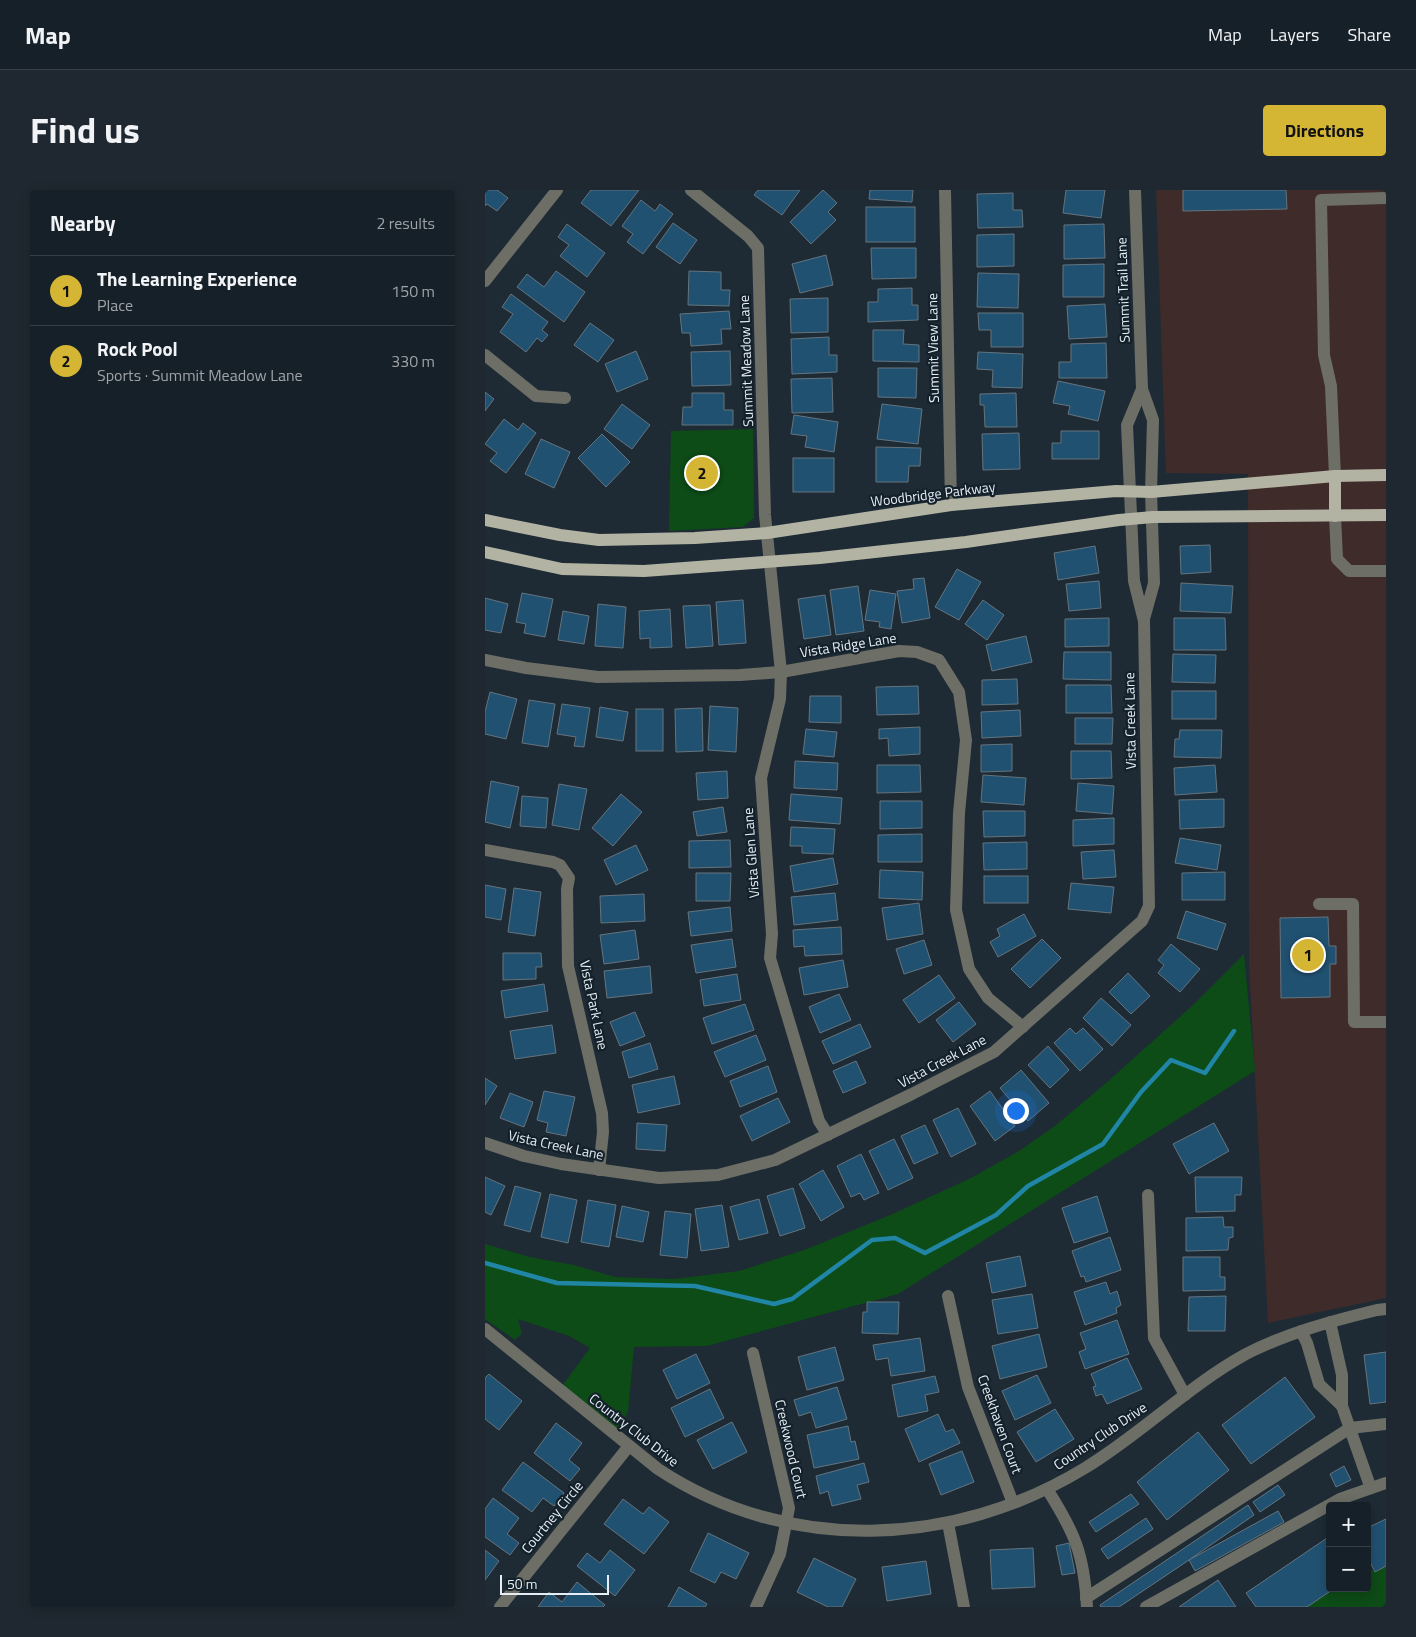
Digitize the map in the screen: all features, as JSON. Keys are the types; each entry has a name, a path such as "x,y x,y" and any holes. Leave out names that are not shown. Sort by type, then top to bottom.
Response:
{"main road":[{"name":"Woodbridge Parkway","path":"485,520 560,535 599,540 695,538 767,533 951,505 1131,491 1151,492 1335,476 1386,475"},
{"path":"1335,476 1335,516"},
{"path":"485,552 562,568 621,572 769,563 965,542 1132,518 1386,515"}],"street":[{"path":"485,281 557,190"},
{"name":"Summit Meadow Lane","path":"691,190 748,236 758,248 769,563"},
{"name":"Summit View Lane","path":"945,190 951,505"},
{"name":"Summit Trail Lane","path":"1135,190 1142,389 1153,420 1151,492 1153,517"},
{"path":"1335,476 1331,386 1324,355 1321,195 1386,198"},
{"path":"485,355 536,396 565,398"},
{"name":"Summit Trail Lane","path":"1132,518 1127,424 1142,389"},
{"path":"1335,516 1337,559 1349,571 1386,571"},
{"name":"Vista Creek Lane","path":"1144,620 1154,583 1153,517"},
{"name":"Vista Creek Lane","path":"485,1143 524,1156 599,1170 659,1178 718,1175 775,1160 994,1052 1129,934 1147,914 1149,906 1144,620 1134,581 1132,518"},
{"name":"Vista Glen Lane","path":"769,563 781,672 780,699 761,778 772,934 770,958 819,1121 828,1135"},
{"name":"Vista Ridge Lane","path":"485,660 526,668 598,676 740,675 781,672 899,651 917,652 939,660 959,692 966,740 959,813 956,910 969,969 988,998 1023,1027"},
{"name":"Vista Park Lane","path":"485,850 553,862 560,865 569,878 567,889 568,966 602,1114 603,1132 599,1170"},
{"path":"1319,904 1353,904 1354,1022 1386,1022"},
{"path":"1148,1195 1154,1338 1185,1395"},
{"name":"Creekhaven Court","path":"949,1296 968,1387 1013,1503"},
{"name":"Country Club Drive","path":"485,1329 658,1469 694,1490 745,1512 787,1524 863,1533 948,1524 1013,1503 1047,1489 1085,1468 1185,1395 1245,1355 1301,1331 1386,1309"},
{"path":"1331,1322 1342,1375 1342,1406 1370,1486"},
{"path":"1301,1331 1307,1343 1319,1384 1342,1406"},
{"name":"Creekwood Court","path":"753,1353 789,1502 787,1524 780,1554 756,1607"},
{"path":"1047,1489 1066,1520 1079,1548 1087,1602 1350,1428 1386,1424"},
{"name":"Courtney Circle","path":"499,1607 629,1446"},
{"path":"1146,1607 1340,1499 1370,1486 1386,1482"},
{"path":"948,1524 964,1607"}],"shaded area":[{"path":"1156,190 1386,190 1386,1298 1268,1323 1249,965 1248,474 1166,473"}],"green space":[{"path":"753,429 754,518 743,527 669,531 671,431"},
{"path":"1244,954 1255,1071 898,1294 707,1346 634,1347 628,1412 616,1436 559,1390 590,1348 569,1336 518,1319 522,1333 515,1340 485,1319 485,1244 530,1257 574,1265 615,1277 674,1279 739,1271 807,1249 895,1213 971,1178 1019,1151 1055,1126 1193,1005"},
{"path":"1386,1563 1386,1603 1383,1607 1302,1607 1331,1592 1371,1592 1371,1571"}],"building":[{"path":"485,190 497,190 508,198 497,211 487,204 485,206"},
{"path":"591,190 639,190 611,226 581,203"},
{"path":"758,190 800,190 782,215 754,195"},
{"path":"823,190 837,203 828,212 836,220 811,244 790,222"},
{"path":"870,190 913,190 912,202 869,199"},
{"path":"1066,190 1105,190 1101,218 1063,213"},
{"path":"1183,190 1286,190 1287,209 1183,211"},
{"path":"1013,193 1013,210 1022,210 1023,227 978,228 977,194"},
{"path":"641,200 655,211 660,204 673,214 643,254 627,242 633,234 622,226"},
{"path":"866,207 915,207 915,242 866,242"},
{"path":"673,223 697,240 680,264 656,247"},
{"path":"567,224 605,253 587,277 560,256 569,245 558,237"},
{"path":"1104,224 1105,258 1064,259 1064,225"},
{"path":"1014,234 1014,266 977,267 977,235"},
{"path":"871,248 916,248 916,278 872,279"},
{"path":"826,255 833,285 800,293 792,264"},
{"path":"1104,264 1104,297 1063,297 1063,265"},
{"path":"556,271 585,292 564,322 517,287 527,274 544,287"},
{"path":"689,271 721,272 721,290 730,290 729,306 688,305"},
{"path":"978,273 1019,274 1018,308 977,307"},
{"path":"912,288 912,305 918,305 918,320 868,322 868,302 878,302 878,289"},
{"path":"511,294 548,322 542,330 548,335 542,342 537,338 526,352 500,332 513,314 502,307"},
{"path":"828,298 828,332 791,333 790,299"},
{"path":"1105,304 1107,337 1069,339 1067,306"},
{"path":"729,311 731,329 721,329 722,344 691,346 690,333 682,333 680,314"},
{"path":"978,313 1023,313 1023,347 991,347 991,330 979,330"},
{"path":"590,323 614,340 598,362 574,345"},
{"path":"873,330 904,330 903,344 919,345 919,362 873,361"},
{"path":"829,337 829,355 837,355 837,372 792,374 791,339"},
{"path":"1106,343 1107,378 1059,378 1059,362 1071,362 1071,344"},
{"path":"636,351 648,379 617,392 605,364"},
{"path":"730,351 731,385 692,386 691,352"},
{"path":"978,352 1023,354 1022,388 992,387 993,370 977,369"},
{"path":"878,368 917,368 916,398 878,397"},
{"path":"832,378 833,412 792,413 791,379"},
{"path":"1058,381 1105,391 1098,421 1068,414 1070,406 1053,403"},
{"path":"485,392 494,399 485,411"},
{"path":"692,393 724,393 724,410 733,410 733,425 682,425 683,407 692,407"},
{"path":"1016,393 1017,427 985,427 984,405 980,405 980,394"},
{"path":"622,404 650,425 632,449 604,429"},
{"path":"882,404 922,409 918,444 877,439"},
{"path":"794,415 838,422 834,452 805,447 807,436 791,434"},
{"path":"504,419 518,430 523,423 536,433 506,473 490,461 497,453 485,444"},
{"path":"1061,431 1099,431 1099,459 1052,459 1052,443 1061,443"},
{"path":"1019,433 1020,469 983,470 982,434"},
{"path":"602,434 630,462 606,487 578,458"},
{"path":"541,439 570,452 554,488 525,474"},
{"path":"876,447 921,448 920,466 909,466 908,482 876,482"},
{"path":"793,458 834,458 834,492 793,492"},
{"path":"1210,545 1211,572 1181,574 1180,546"},
{"path":"1095,546 1099,573 1058,580 1054,553"},
{"path":"957,569 981,582 959,620 935,607"},
{"path":"924,578 930,618 902,623 897,591 914,589 913,579"},
{"path":"1099,581 1101,608 1069,611 1066,584"},
{"path":"1181,583 1233,586 1231,613 1180,611"},
{"path":"858,586 864,631 836,635 830,590"},
{"path":"870,590 896,594 891,629 879,627 880,622 865,620"},
{"path":"522,593 553,599 545,637 524,633 526,624 516,622"},
{"path":"825,595 831,635 804,639 798,599"},
{"path":"485,598 508,604 501,633 485,630"},
{"path":"743,600 746,643 719,645 716,602"},
{"path":"983,600 1004,615 987,640 965,624"},
{"path":"598,604 626,607 623,648 595,646"},
{"path":"710,605 713,646 686,648 683,606"},
{"path":"670,609 672,647 650,648 650,638 640,639 639,611"},
{"path":"563,611 589,616 584,644 558,640"},
{"path":"1109,618 1109,646 1065,647 1065,619"},
{"path":"1174,618 1225,618 1226,650 1174,650"},
{"path":"1026,636 1032,662 992,671 986,645"},
{"path":"1064,652 1111,652 1111,680 1063,679"},
{"path":"1173,654 1216,655 1215,683 1172,682"},
{"path":"1017,679 1018,704 982,705 982,680"},
{"path":"1066,685 1111,685 1112,713 1066,713"},
{"path":"918,686 919,714 877,715 876,687"},
{"path":"1172,691 1216,691 1216,719 1172,719"},
{"path":"490,692 517,699 506,739 485,734 485,712"},
{"path":"810,696 841,696 841,723 809,722"},
{"path":"529,700 555,704 548,747 522,743"},
{"path":"562,704 590,708 584,747 574,746 576,737 557,734"},
{"path":"710,706 738,708 736,752 708,750"},
{"path":"600,707 628,712 623,741 596,737"},
{"path":"702,708 703,751 676,752 675,709"},
{"path":"636,709 663,709 663,751 636,751"},
{"path":"1020,710 1021,736 982,738 981,712"},
{"path":"1075,718 1113,718 1112,744 1075,744"},
{"path":"920,727 920,754 889,756 888,738 879,739 879,729"},
{"path":"806,729 837,732 834,757 803,754"},
{"path":"1180,730 1222,730 1221,758 1174,757 1175,739 1179,739"},
{"path":"1012,744 1012,771 981,772 981,745"},
{"path":"1071,751 1111,751 1112,778 1071,779"},
{"path":"795,761 838,763 837,790 794,788"},
{"path":"877,765 920,765 921,792 877,793"},
{"path":"1215,765 1217,792 1175,795 1174,768"},
{"path":"727,771 728,798 698,800 696,773"},
{"path":"983,775 1026,778 1024,805 981,802"},
{"path":"491,781 519,787 510,828 485,822"},
{"path":"1078,783 1114,786 1112,814 1076,811"},
{"path":"559,784 587,789 579,830 552,825"},
{"path":"621,794 642,812 613,846 592,828"},
{"path":"791,794 842,798 840,824 789,820"},
{"path":"522,796 548,798 546,828 520,826"},
{"path":"1224,799 1224,827 1180,829 1179,800"},
{"path":"880,801 922,801 922,828 880,829"},
{"path":"723,807 727,832 697,836 693,812"},
{"path":"983,811 1025,811 1025,836 984,837"},
{"path":"1114,818 1114,844 1073,846 1073,820"},
{"path":"791,827 835,829 833,854 802,853 802,846 790,846"},
{"path":"922,834 922,862 878,862 878,835"},
{"path":"1180,838 1221,845 1217,870 1175,863"},
{"path":"730,840 731,867 689,868 689,841"},
{"path":"1027,842 1027,869 984,870 983,843"},
{"path":"636,845 648,870 616,885 604,860"},
{"path":"1114,850 1116,877 1083,879 1081,852"},
{"path":"833,858 838,884 794,892 790,866"},
{"path":"880,870 923,872 922,900 879,898"},
{"path":"1225,872 1225,900 1182,900 1182,873"},
{"path":"696,873 731,873 730,901 696,901"},
{"path":"984,876 1028,876 1028,903 984,903"},
{"path":"1071,883 1114,887 1111,913 1068,909"},
{"path":"485,885 506,889 501,920 485,917"},
{"path":"514,888 541,892 535,936 508,932"},
{"path":"835,893 838,920 794,925 791,897"},
{"path":"644,894 645,921 601,923 600,896"},
{"path":"919,903 923,934 887,940 882,908"},
{"path":"730,907 732,931 691,936 688,912"},
{"path":"1186,911 1226,924 1217,950 1177,938"},
{"path":"1024,914 1036,936 998,957 990,942 1000,936 997,929"},
{"path":"1328,917 1329,946 1336,946 1336,964 1330,964 1330,997 1281,998 1280,918"},
{"path":"841,927 842,954 805,956 804,946 794,947 793,930"},
{"path":"635,930 639,959 604,964 600,935"},
{"path":"732,939 736,967 696,973 691,945"},
{"path":"1042,939 1061,958 1030,988 1011,969"},
{"path":"924,940 932,965 904,974 896,949"},
{"path":"1171,944 1200,969 1180,992 1158,973 1164,965 1158,960"},
{"path":"503,953 541,953 542,967 536,967 536,979 503,980"},
{"path":"843,960 848,987 804,995 799,968"},
{"path":"650,966 652,993 607,998 604,971"},
{"path":"1128,973 1150,996 1131,1014 1109,992"},
{"path":"737,974 741,1000 704,1006 700,980"},
{"path":"939,975 955,998 919,1023 903,1000"},
{"path":"544,984 548,1011 505,1018 501,991"},
{"path":"839,994 851,1020 820,1033 809,1007"},
{"path":"1101,998 1131,1025 1112,1046 1083,1018"},
{"path":"959,1002 976,1024 953,1042 936,1020"},
{"path":"745,1004 754,1030 712,1044 703,1018"},
{"path":"635,1012 645,1036 620,1046 610,1022"},
{"path":"860,1024 871,1047 833,1064 822,1041"},
{"path":"552,1025 556,1053 515,1059 510,1031"},
{"path":"1070,1028 1076,1034 1083,1028 1103,1049 1080,1071 1054,1043"},
{"path":"756,1035 766,1060 725,1077 714,1052"},
{"path":"650,1043 658,1069 629,1078 622,1052"},
{"path":"1048,1046 1069,1070 1050,1088 1028,1065"},
{"path":"856,1061 866,1083 843,1093 833,1071"},
{"path":"768,1066 777,1092 740,1107 730,1081"},
{"path":"1021,1070 1049,1103 1028,1121 1000,1088"},
{"path":"674,1076 680,1104 638,1113 632,1085"},
{"path":"485,1078 497,1086 485,1105"},
{"path":"544,1091 575,1097 566,1136 546,1132 548,1123 537,1120"},
{"path":"990,1091 1015,1126 995,1141 970,1106"},
{"path":"510,1093 533,1102 524,1127 500,1118"},
{"path":"778,1098 790,1122 752,1141 740,1116"},
{"path":"958,1108 976,1144 951,1157 933,1120"},
{"path":"637,1123 667,1125 665,1151 636,1149"},
{"path":"1214,1123 1229,1151 1189,1174 1173,1144"},
{"path":"925,1125 938,1153 914,1164 901,1136"},
{"path":"894,1139 913,1178 888,1190 869,1151"},
{"path":"861,1154 879,1193 864,1200 860,1193 851,1197 837,1166"},
{"path":"823,1170 844,1207 821,1221 799,1184"},
{"path":"485,1177 505,1186 491,1215 485,1212"},
{"path":"1195,1177 1242,1177 1241,1195 1235,1195 1235,1211 1196,1212"},
{"path":"515,1186 541,1193 530,1232 504,1225"},
{"path":"793,1188 805,1228 780,1236 767,1196"},
{"path":"550,1194 577,1200 568,1243 541,1237"},
{"path":"1097,1196 1108,1232 1074,1243 1062,1208"},
{"path":"759,1199 768,1233 739,1240 730,1207"},
{"path":"588,1200 616,1205 609,1247 581,1242"},
{"path":"722,1205 729,1247 701,1251 695,1209"},
{"path":"622,1206 649,1212 643,1242 616,1237"},
{"path":"665,1211 691,1214 687,1258 660,1255"},
{"path":"1223,1217 1224,1227 1233,1227 1233,1237 1229,1238 1228,1250 1186,1251 1186,1218"},
{"path":"1110,1237 1121,1270 1086,1282 1084,1276 1081,1277 1072,1251"},
{"path":"1020,1256 1026,1286 992,1293 986,1263"},
{"path":"1183,1257 1220,1257 1220,1277 1225,1277 1225,1290 1183,1291"},
{"path":"1106,1282 1110,1294 1117,1291 1121,1305 1116,1308 1117,1313 1085,1325 1074,1292"},
{"path":"1032,1294 1038,1328 998,1334 992,1300"},
{"path":"1226,1296 1225,1331 1188,1331 1189,1297"},
{"path":"867,1302 899,1302 898,1334 862,1333 863,1312 867,1312"},
{"path":"1117,1320 1129,1354 1085,1369 1079,1352 1086,1349 1080,1333"},
{"path":"1039,1334 1047,1367 1000,1379 992,1346"},
{"path":"920,1338 925,1371 891,1376 888,1358 876,1360 873,1345"},
{"path":"835,1347 844,1380 807,1390 798,1357"},
{"path":"1386,1352 1386,1402 1370,1404 1364,1355"},
{"path":"696,1354 710,1383 677,1399 663,1370"},
{"path":"1127,1358 1142,1389 1107,1404 1102,1394 1096,1396 1093,1387 1096,1386 1091,1374"},
{"path":"489,1374 522,1401 499,1430 485,1419 485,1378"},
{"path":"1037,1375 1051,1403 1015,1420 1002,1391"},
{"path":"935,1376 939,1392 925,1395 928,1411 898,1417 892,1385"},
{"path":"1285,1377 1315,1417 1251,1464 1222,1425"},
{"path":"837,1387 847,1419 816,1428 811,1412 799,1416 794,1400"},
{"path":"710,1389 724,1418 685,1437 671,1408"},
{"path":"1055,1409 1074,1439 1036,1462 1017,1432"},
{"path":"938,1414 946,1432 953,1429 960,1443 919,1462 905,1429"},
{"path":"732,1422 747,1452 713,1469 697,1440"},
{"path":"556,1423 582,1443 569,1460 580,1469 570,1481 534,1453"},
{"path":"848,1426 851,1442 855,1441 859,1459 814,1468 807,1435"},
{"path":"1198,1432 1229,1470 1167,1520 1137,1482"},
{"path":"962,1451 974,1482 941,1495 929,1464"},
{"path":"523,1462 564,1493 554,1506 543,1498 532,1512 502,1490"},
{"path":"864,1463 869,1482 857,1485 861,1499 832,1506 828,1491 820,1494 816,1476"},
{"path":"1344,1466 1351,1480 1336,1487 1330,1474"},
{"path":"1278,1485 1285,1495 1260,1512 1253,1502"},
{"path":"1131,1494 1139,1504 1096,1532 1089,1522"},
{"path":"493,1498 519,1518 507,1534 519,1543 510,1555 485,1537 485,1509"},
{"path":"623,1499 643,1514 649,1507 669,1522 644,1554 604,1524"},
{"path":"1248,1505 1254,1515 1119,1607 1101,1607 1100,1605"},
{"path":"1278,1511 1284,1522 1195,1571 1189,1560"},
{"path":"1146,1518 1153,1529 1108,1559 1101,1549"},
{"path":"1386,1519 1386,1566 1375,1572 1371,1564 1371,1526"},
{"path":"708,1533 749,1553 736,1579 721,1572 715,1583 690,1571"},
{"path":"1326,1539 1326,1592 1329,1592 1307,1607 1256,1607 1246,1593"},
{"path":"1069,1543 1075,1573 1062,1575 1056,1546"},
{"path":"1033,1548 1035,1587 992,1589 990,1550"},
{"path":"485,1550 499,1561 485,1580"},
{"path":"610,1550 635,1570 615,1596 577,1566 587,1553 600,1563"},
{"path":"814,1558 856,1579 842,1607 828,1607 797,1592"},
{"path":"926,1561 931,1594 887,1601 882,1567"},
{"path":"1218,1580 1236,1607 1179,1607"},
{"path":"577,1582 605,1605 603,1607 538,1607 549,1592 562,1602"},
{"path":"679,1587 707,1604 705,1607 668,1607"}],"waterway":[{"path":"485,1263 557,1283 695,1286 774,1304 792,1299 872,1240 895,1238 925,1253 996,1215 1028,1186 1103,1144 1141,1092 1171,1060 1205,1073 1234,1031"}],"place":[{"name":"Rock Pool","path":"702,473"},
{"name":"The Learning Experience","path":"1308,955"}]}
